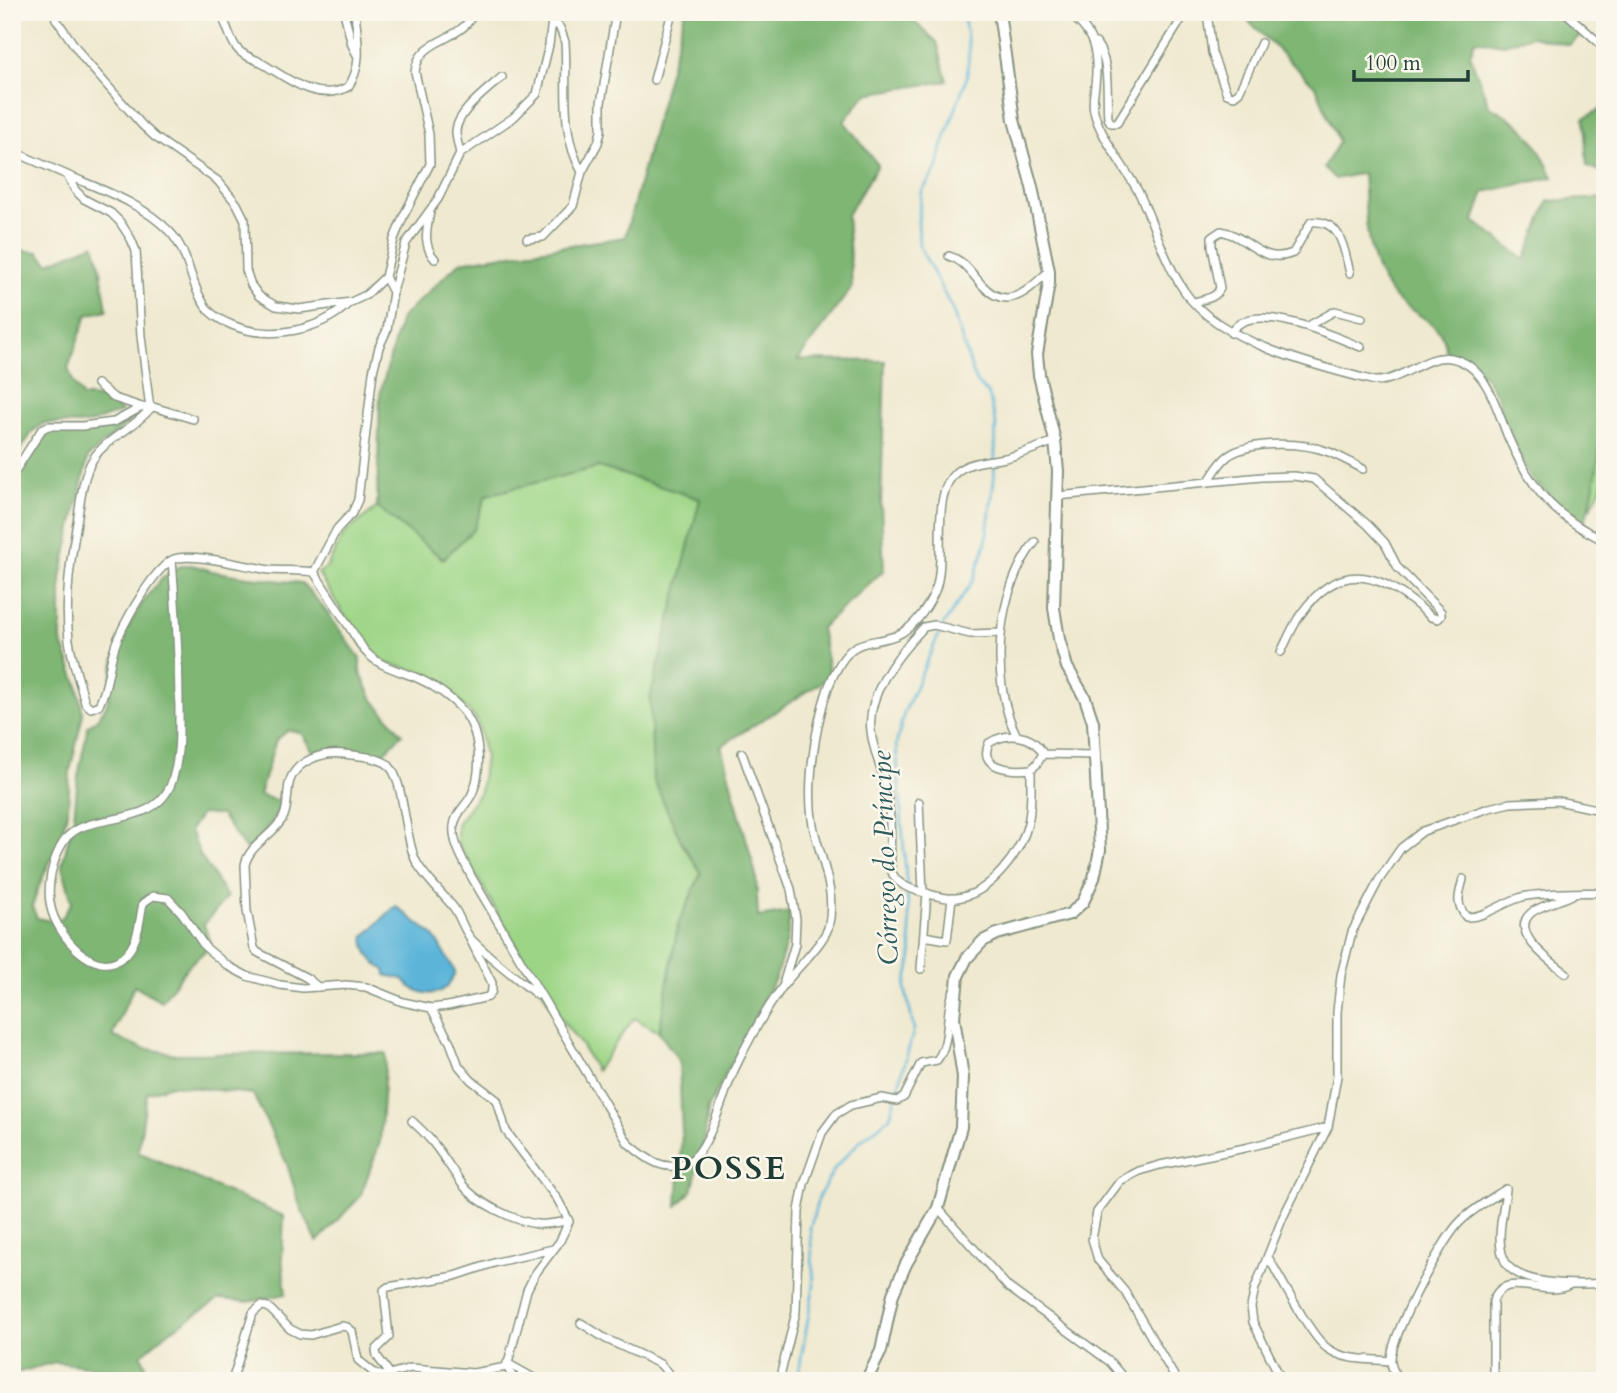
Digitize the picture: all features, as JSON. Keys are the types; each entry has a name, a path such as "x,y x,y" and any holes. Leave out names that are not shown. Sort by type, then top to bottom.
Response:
{"street":[{"path":"54,12 84,60 142,125 155,138 218,181 237,204 245,220 246,270 251,285 259,296 276,306 299,309 351,302"},
{"path":"219,12 237,49 292,84 329,93 348,86 352,80 358,59 355,12"},
{"path":"344,12 358,59"},
{"path":"12,151 144,211 170,231 185,253 205,306 225,322 247,332 266,335 306,327 366,295 385,277 394,239 430,164 429,134 415,72 416,62 423,52 465,28 474,12"},
{"path":"527,239 543,237 573,206 582,172 598,143 601,103 616,12"},
{"path":"654,80 672,12"},
{"path":"779,1381 796,1312 799,1211 807,1175 822,1133 836,1114 851,1105 882,1098 894,1100 904,1097 922,1063 937,1060 944,1051 949,1001 967,958 983,941 997,934 1070,914 1083,902 1094,878 1100,850 1093,722 1084,698 1067,667 1055,618 1058,471 1055,441 1037,366 1037,346 1049,271 1032,187 1014,120 999,12"},
{"path":"1065,12 1077,19 1102,51 1108,118 1111,123 1117,123 1186,12"},
{"path":"1207,12 1212,53 1227,94 1234,96 1239,92 1261,43"},
{"path":"1565,12 1605,48"},
{"path":"553,16 565,42 567,135 582,172"},
{"path":"314,572 337,529 352,513 358,500 373,372 379,347 387,330 393,292 406,243 430,211 460,154 514,117 537,94 547,57 553,16"},
{"path":"1093,40 1097,54 1093,101 1096,118 1139,194 1186,294 1210,318 1231,332 1274,350 1375,381 1398,377 1436,359 1447,357 1464,363 1476,372 1494,399 1509,439 1542,496 1586,532 1605,541"},
{"path":"460,154 456,133 463,115 502,77"},
{"path":"67,175 75,190 84,199 111,212 131,239 136,251 147,408 141,421 105,445 92,460 82,490 70,563 67,610 69,642 85,703 91,708 99,705 104,697 111,656 126,622 161,570 172,560 194,556 221,563 273,570 314,572"},
{"path":"430,211 427,245 435,259"},
{"path":"1194,302 1218,294 1220,288 1212,237 1221,231 1230,232 1266,255 1277,257 1293,253 1311,222 1326,223 1339,234 1350,273"},
{"path":"949,256 960,259 984,288 1000,297 1014,299 1025,293 1049,271"},
{"path":"385,277 393,292"},
{"path":"1308,326 1335,311 1362,318"},
{"path":"1231,332 1240,321 1272,318 1308,326 1361,347"},
{"path":"97,384 114,398 193,419"},
{"path":"12,476 42,429 48,426 114,422 147,408"},
{"path":"314,572 372,660 388,669 416,677 450,698 465,713 472,727 477,753 477,780 471,796 455,818 455,841 482,897 628,1143 645,1159 660,1165 676,1166 691,1160 709,1137 731,1075 753,1033 783,986 823,938 828,928 830,907 826,864 814,830 811,804 813,762 829,687 847,654 856,646 891,638 904,631 922,615 936,589 942,499 959,469 1055,441"},
{"path":"1208,482 1227,456 1244,448 1266,445 1294,445 1326,451 1363,470"},
{"path":"1057,496 1262,477 1314,479 1368,525 1385,543 1398,568 1441,612 1438,619 1431,617 1396,590 1371,579 1350,576 1324,587 1300,614 1281,652"},
{"path":"1017,736 1004,701 1000,633 1006,599 1026,552 1035,542"},
{"path":"172,560 178,636 179,698 178,751 173,781 157,805 135,815 80,828 64,839 51,872 50,906 58,927 84,956 102,964 122,958 136,940 143,903 153,895 168,898 205,947 228,966 247,976 280,985 318,987 346,985 366,987 402,1002 431,1008 488,997 492,991 492,983 456,911 417,864 410,849 401,796 394,774 386,763 373,759 323,754 295,770 289,783 284,816 273,831 255,847 245,865 247,911 254,948 318,987"},
{"path":"1000,633 970,634 934,625 924,627 879,686 871,705 870,729 886,788 891,870 894,880 925,893 952,898 974,892 991,880 1022,842 1028,822 1031,769"},
{"path":"1005,735 1035,742 1043,754 1037,765 1031,769 1004,768 992,765 986,758 985,750 989,743 1005,735"},
{"path":"742,753 791,889 796,919 795,944 783,986"},
{"path":"1043,754 1096,755"},
{"path":"1282,1381 1253,1322 1251,1307 1255,1288 1283,1217 1328,1127 1337,1076 1337,1012 1341,975 1352,932 1378,880 1401,848 1423,831 1489,808 1510,803 1558,800 1605,811"},
{"path":"919,802 925,893 921,969"},
{"path":"1463,879 1458,898 1459,907 1466,917 1475,917 1524,897 1605,892"},
{"path":"1566,973 1534,948 1527,934 1526,922 1531,913 1576,894"},
{"path":"924,936 947,940 952,898"},
{"path":"470,939 545,1003"},
{"path":"866,1381 881,1351 893,1294 906,1264 938,1208 961,1127 963,1077 954,1018 955,988"},
{"path":"431,1008 450,1042 459,1066 471,1080 497,1100 506,1131 558,1200 569,1220"},
{"path":"412,1121 431,1138 463,1185 476,1199 526,1222 542,1224 569,1220"},
{"path":"1178,1381 1125,1292 1098,1260 1092,1239 1097,1212 1120,1181 1139,1171 1328,1127"},
{"path":"1400,1381 1390,1361 1409,1308 1439,1249 1461,1221 1506,1189 1501,1240 1504,1262 1512,1272 1570,1285 1605,1283"},
{"path":"938,1208 1008,1287 1110,1362 1126,1381"},
{"path":"515,1381 507,1365 527,1290 569,1220"},
{"path":"384,1377 376,1350 388,1337 384,1290 388,1287 455,1276 497,1262 554,1249"},
{"path":"1268,1257 1326,1348 1345,1356 1390,1361"},
{"path":"1500,1381 1493,1371 1493,1301 1497,1291 1503,1286 1519,1285 1550,1290 1563,1289 1570,1285"},
{"path":"232,1381 253,1313 261,1306 268,1307 300,1335 347,1327 352,1332 358,1360 384,1377 411,1368 473,1373 507,1365 539,1381"},
{"path":"581,1323 616,1344 660,1364 675,1381"}],"green space":[{"path":"685,12 908,12 910,18 937,42 947,81 866,94 844,121 878,165 847,215 852,287 798,360 885,361 881,506 884,570 821,628 830,677 721,746 756,875 758,917 790,912 787,940 776,977 708,1109 692,1191 677,1206 682,1133 679,1061 659,1032 678,925 701,873 682,843 653,779 650,699 700,499 599,467 486,495 474,529 443,559 377,507 380,394 401,318 460,262 625,237"},
{"path":"1239,12 1554,12 1581,35 1569,45 1531,36 1504,44 1475,40 1470,55 1489,106 1522,127 1541,153 1553,177 1484,192 1474,221 1525,260 1548,201 1605,198 1604,407 1593,489 1583,528 1531,478 1505,428 1497,395 1484,376 1466,359 1446,351 1440,332 1397,300 1381,279 1368,235 1363,173 1335,179 1324,167 1339,142 1316,87"},
{"path":"1605,107 1605,173 1587,166 1584,118"},
{"path":"94,244 107,310 87,315 68,368 83,397 104,400 122,412 87,424 44,423 33,431 12,462 12,284 16,282 15,261 19,250 38,252 49,263"},
{"path":"1605,412 1605,480 1590,509"},
{"path":"131,420 88,457 61,577 61,641 77,683 83,714 70,771 68,810 59,843 32,907 37,918 50,921 62,918 72,902 62,865 74,817 78,777 88,726 104,710 120,644 153,589 175,569 186,565 234,575 302,583 360,658 360,672 372,698 402,734 379,758 348,749 313,752 301,733 289,730 276,740 259,795 281,802 267,829 246,850 221,815 201,814 190,830 200,855 227,897 204,924 211,946 188,966 162,1001 134,986 112,1036 142,1048 176,1054 386,1053 380,1142 360,1197 317,1242 300,1206 287,1164 253,1094 171,1085 147,1093 138,1152 284,1216 282,1258 286,1294 248,1302 220,1299 168,1332 141,1355 153,1381 134,1372 55,1362 12,1374 12,485 49,430 102,430"},
{"path":"599,467 701,499 650,699 682,843 701,873 678,925 659,1032 634,1018 596,1071 582,1046 551,1006 457,842 457,824 480,792 485,757 477,720 452,694 422,672 386,663 366,650 318,573 326,568 344,534 377,507 443,559 474,529 486,495"}],"water":[{"path":"396,906 434,936 455,971 444,989 432,993 418,991 403,979 386,975 385,970 372,960 367,952 364,936"}],"waterway":[{"name":"Córrego do Príncipe","path":"797,1381 814,1285 810,1228 819,1196 835,1168 859,1142 890,1117 914,1029 905,988 912,957 896,745 904,713 943,625 973,581 986,543 994,480 996,424 988,393 976,382 952,309 919,245 918,220 922,191 938,167 942,147 967,77 969,50 963,12"}],"district":[{"name":"POSSE","path":"729,1167"}]}
